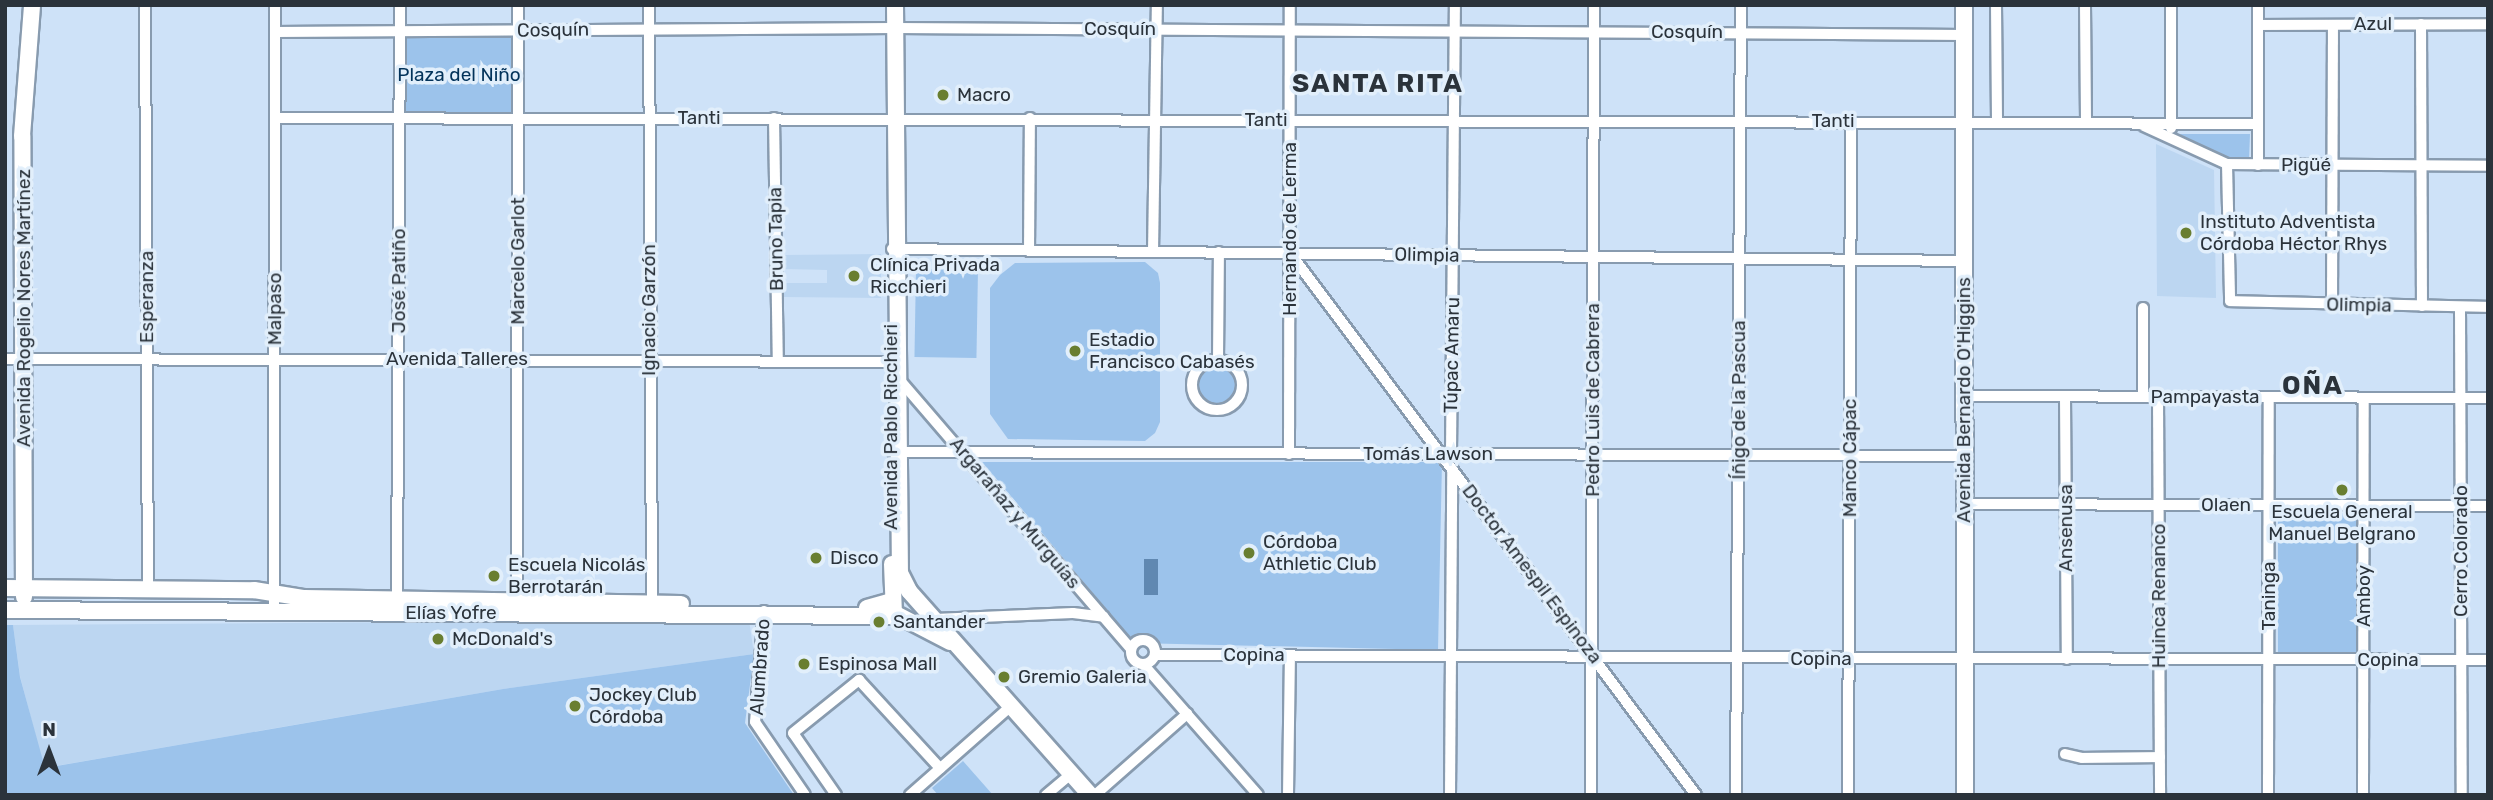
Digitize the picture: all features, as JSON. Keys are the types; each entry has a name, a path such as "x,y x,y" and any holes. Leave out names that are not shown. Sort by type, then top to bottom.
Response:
{"main road":[{"name":"Avenida Rogelio Nores Martínez","path":"23,610 26,359 22,136 32,5"},
{"name":"Avenida Pablo Ricchieri","path":"888,5 892,28"},
{"name":"Avenida Pablo Ricchieri","path":"895,5 892,28 898,378 897,608 958,647"},
{"name":"Avenida Bernardo O'Higgins","path":"1964,5 1965,795"},
{"name":"Avenida Pablo Ricchieri","path":"894,249 891,362 900,573 913,596 1090,795"},
{"name":"Elías Yofre","path":"5,588 274,591 304,598 517,601 764,611 897,608"},
{"path":"897,608 913,596"},
{"path":"897,608 914,614 913,596"},
{"name":"Elías Yofre","path":"5,610 274,612 652,608"}],"street":[{"name":"Esperanza","path":"145,5 148,590"},
{"name":"Malpaso","path":"274,612 275,5"},
{"name":"José Patiño","path":"397,599 400,5"},
{"name":"Marcelo Garlot","path":"517,601 518,5"},
{"name":"Ignacio Garzón","path":"649,5 648,360 652,608"},
{"path":"1153,252 1157,5"},
{"name":"Hernando de Lerma","path":"1289,454 1290,5"},
{"name":"Túpac Amaru","path":"1446,453 1453,256 1455,5"},
{"name":"Pedro Luis de Cabrera","path":"1591,795 1594,657 1594,5"},
{"name":"Íñigo de la Pascua","path":"1736,795 1740,258 1738,122 1741,5"},
{"path":"1996,5 1997,121"},
{"path":"2085,5 2086,122"},
{"path":"2171,5 2171,136"},
{"path":"2258,5 2258,165"},
{"path":"2421,24 2422,306"},
{"name":"Azul","path":"2258,25 2488,24"},
{"path":"2332,305 2333,25"},
{"name":"Cosquín","path":"275,32 892,28 1965,35"},
{"name":"Tanti","path":"275,118 1030,118 2258,124"},
{"name":"Bruno Tapia","path":"774,118 778,360"},
{"path":"1029,251 1030,118"},
{"name":"Manco Cápac","path":"1848,795 1851,121"},
{"name":"Pigüé","path":"2134,122 2171,136 2227,164 2488,166"},
{"name":"Olimpia","path":"2227,164 2230,301 2488,307"},
{"name":"Olimpia","path":"894,249 1964,261"},
{"path":"1218,360 1219,252"},
{"name":"Doctor Amespil Espinoza","path":"1290,253 1446,453 1452,468 1696,795"},
{"name":"Cerro Colorado","path":"2460,307 2462,795"},
{"path":"2143,308 2143,397"},
{"name":"Avenida Talleres","path":"5,359 891,362"},
{"path":"1218,360 1233,366 1242,387 1231,406 1215,410 1199,403 1192,388 1196,371 1218,360"},
{"path":"891,362 898,378"},
{"name":"Argarañaz y Murguías","path":"898,378 1131,649"},
{"name":"Pampayasta","path":"1965,396 2488,398"},
{"name":"Ansenusa","path":"2065,397 2067,659"},
{"name":"Huinca Renanco","path":"2158,397 2160,795"},
{"name":"Taninga","path":"2268,795 2269,397"},
{"name":"Amboy","path":"2363,795 2364,398"},
{"name":"Tomás Lawson","path":"896,452 1965,456"},
{"path":"1450,795 1452,468"},
{"name":"Olaen","path":"1964,504 2488,506"},
{"path":"1073,613 1090,601"},
{"name":"Alumbrado","path":"764,611 755,722 805,795"},
{"path":"936,619 953,614 1073,613 1104,617"},
{"path":"1143,664 1155,655 1146,640 1139,640 1131,649 1133,659 1143,664 1258,795"},
{"name":"Copina","path":"1155,655 2488,660"},
{"path":"1289,795 1290,656"},
{"path":"836,795 793,733 859,680 940,768"},
{"path":"910,795 1011,706"},
{"path":"1096,795 1187,714"},
{"path":"2065,754 2160,757"},
{"path":"1046,795 1071,774"}],"shaded area":[{"name":"Instituto Adventista Córdoba Héctor Rhys","path":"2156,144 2214,170 2216,298 2157,296"},
{"name":"Clínica Privada Ricchieri","path":"881,254 881,298 784,297 784,283 827,283 827,270 784,269 784,255"},
{"path":"1144,559 1158,559 1158,595 1144,595"},
{"path":"749,620 754,654 503,689 44,768 20,676 13,625"}],"green space":[{"name":"Plaza del Niño","path":"400,30 518,30 518,118 400,118"},
{"path":"2179,134 2250,134 2249,160 2231,160"},
{"name":"Estadio Francisco Cabasés","path":"1145,262 1158,273 1160,283 1160,422 1155,433 1145,441 1008,439 990,414 990,288 1000,275 1015,263"},
{"path":"916,269 978,270 976,358 914,357"},
{"path":"1217,366 1231,371 1236,385 1231,399 1217,404 1203,399 1198,385 1203,371"},
{"name":"Córdoba Athletic Club","path":"982,462 1442,462 1438,650 1135,643"},
{"path":"2278,513 2359,513 2359,653 2278,653"},
{"name":"Jockey Club Córdoba","path":"5,625 13,625 20,677 45,768 503,689 754,654 745,723 794,795 5,795"},
{"path":"963,761 993,795 938,795 932,788"}],"place":[{"name":"Macro","path":"943,95"},
{"name":"Instituto Adventista Córdoba Héctor Rhys","path":"2186,233"},
{"name":"Clínica Privada Ricchieri","path":"854,276"},
{"name":"Estadio Francisco Cabasés","path":"1075,351"},
{"name":"Escuela General Manuel Belgrano","path":"2342,490"},
{"name":"Córdoba Athletic Club","path":"1249,553"},
{"name":"Disco","path":"816,558"},
{"name":"Escuela Nicolás Berrotarán","path":"494,576"},
{"name":"Santander","path":"879,622"},
{"name":"McDonald's","path":"438,639"},
{"name":"Espinosa Mall","path":"804,664"},
{"name":"Gremio Galeria","path":"1004,677"},
{"name":"Jockey Club Córdoba","path":"575,706"}],"district":[{"name":"SANTA RITA","path":"1378,84"},
{"name":"OÑA","path":"2313,386"}]}
